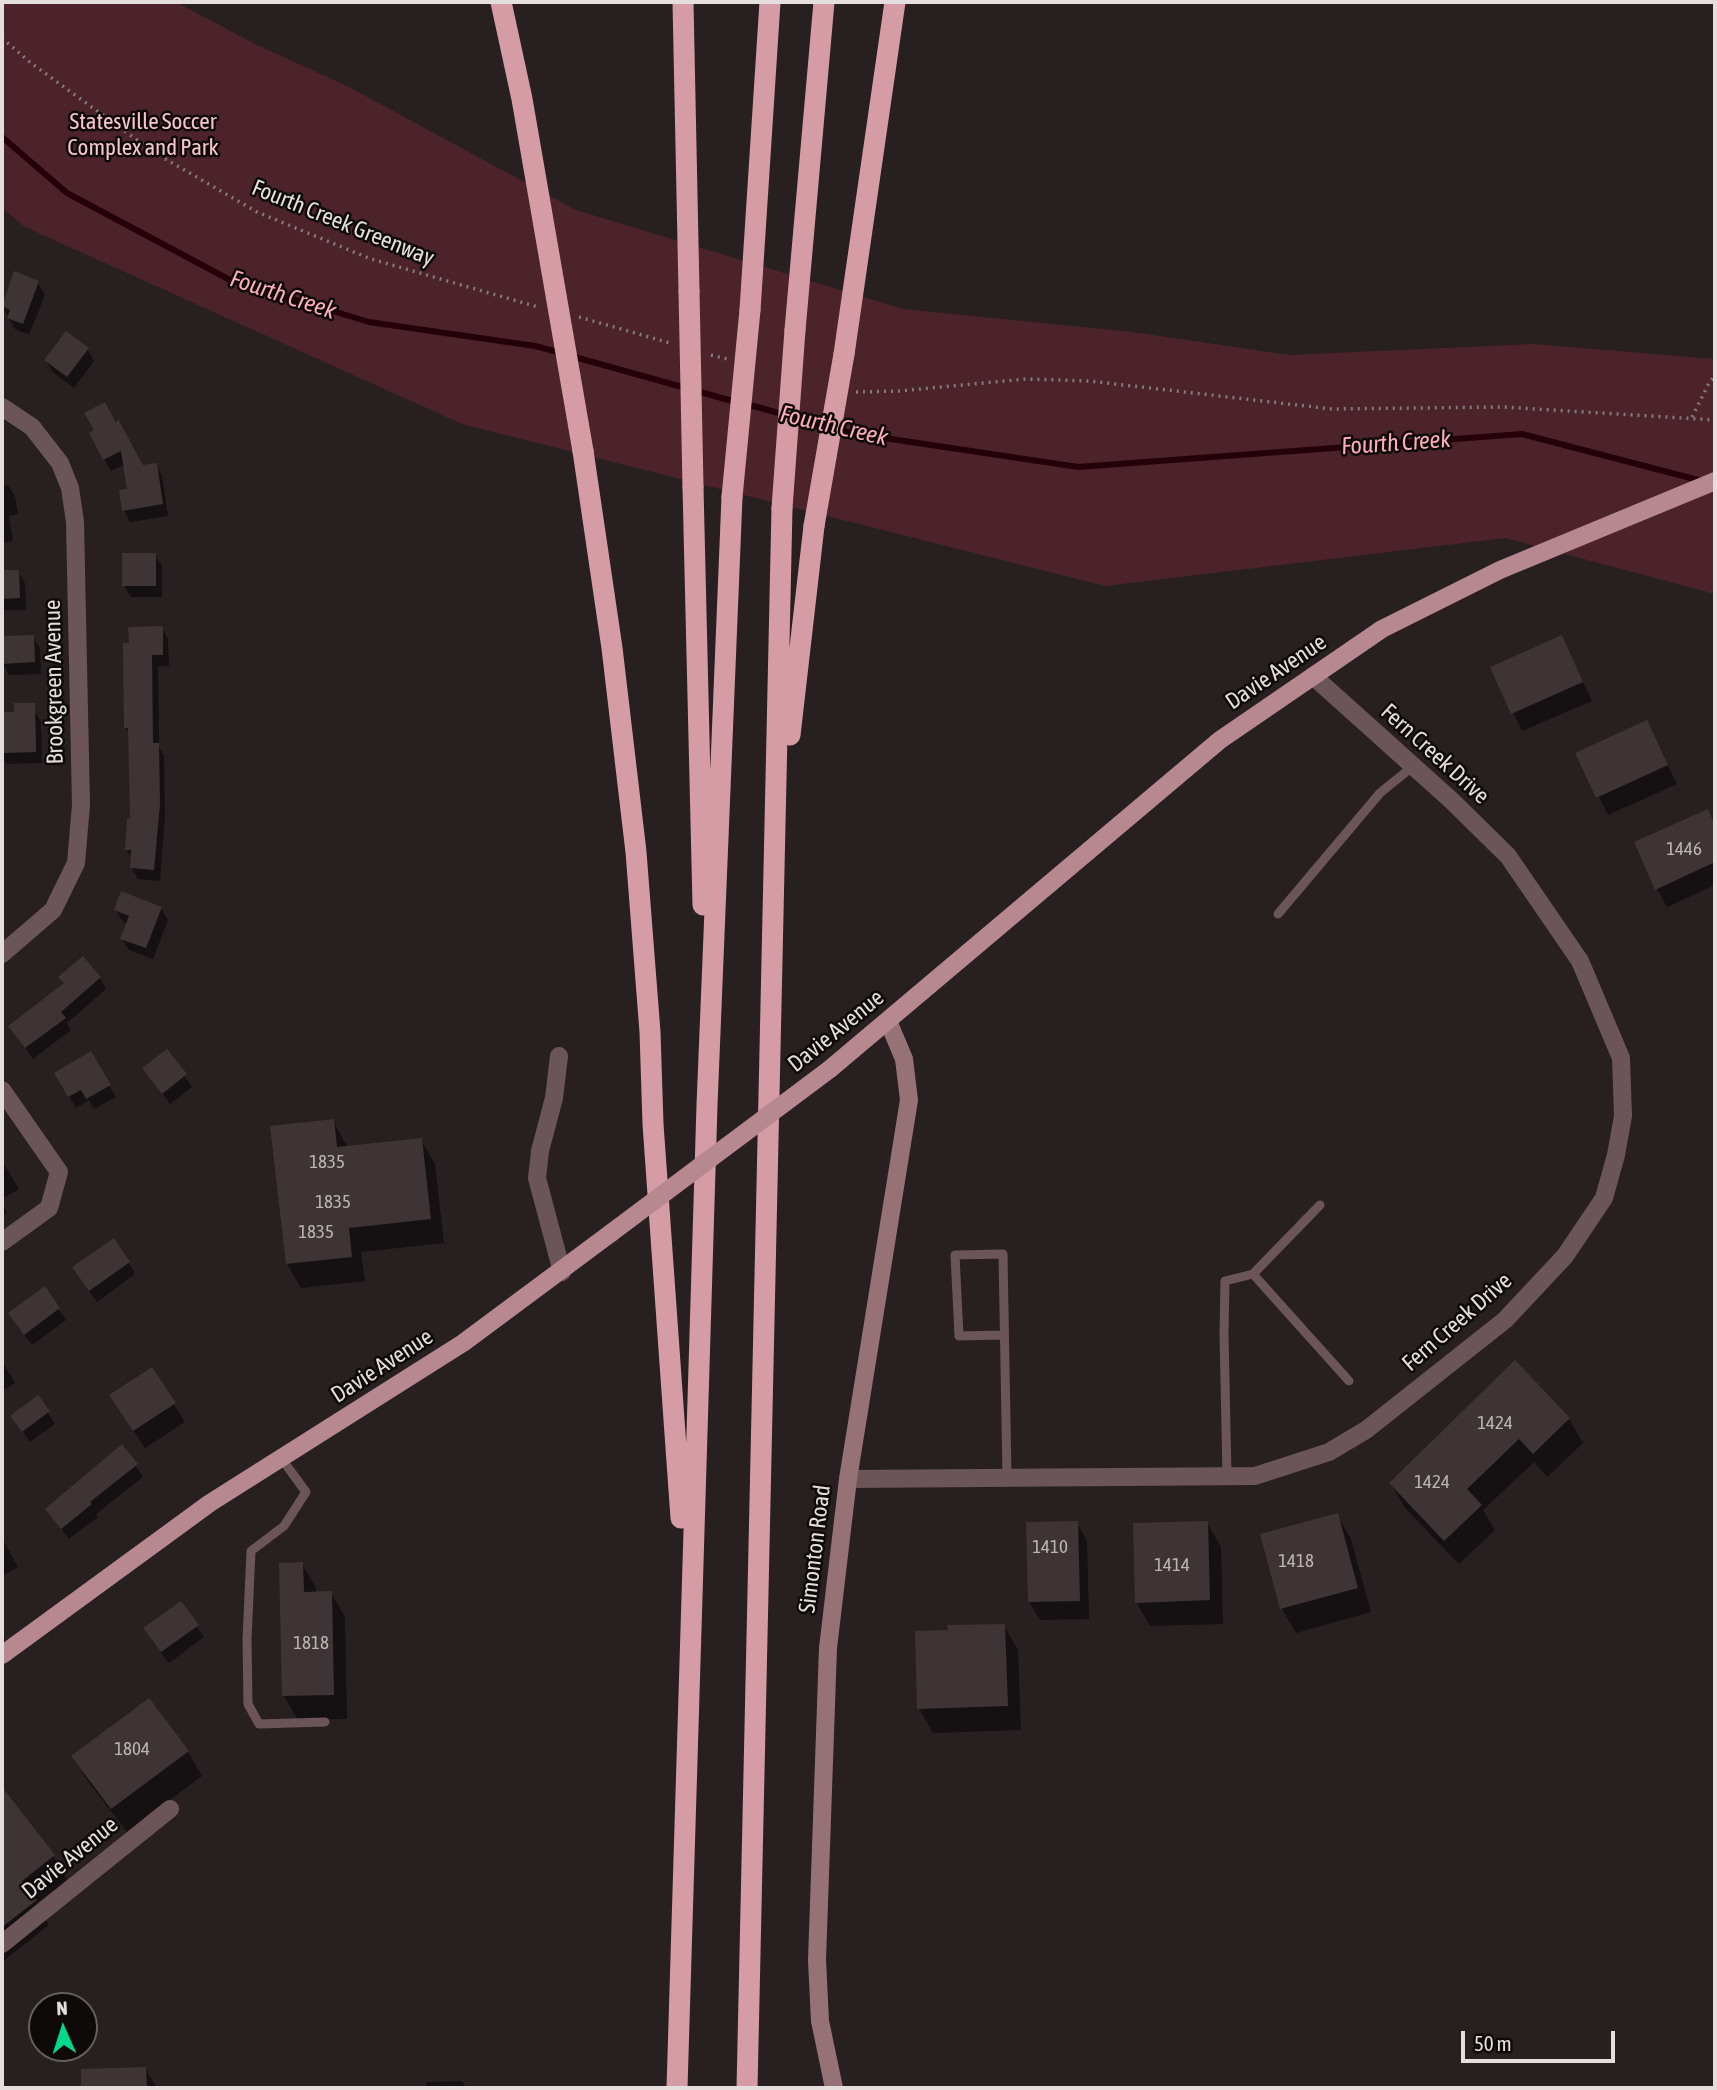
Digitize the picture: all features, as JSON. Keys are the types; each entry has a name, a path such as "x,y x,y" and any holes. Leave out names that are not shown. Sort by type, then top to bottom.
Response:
{"highway":[{"path":"501,2 522,99 583,450 612,648 636,852 689,1626"},
{"path":"683,2 707,1105"},
{"path":"677,2088 707,1105 733,497 750,310 770,2"},
{"path":"747,2088 782,508 824,2"},
{"path":"775,859 814,526 844,354 895,2"}],"main road":[{"name":"Davie Avenue","path":"2,1655 211,1503 463,1343 562,1272 830,1069 1220,740 1313,676 1382,629 1500,570 1715,481"}],"street":[{"name":"Brookgreen Avenue","path":"2,407 32,427 60,463 70,488 75,522 80,805 76,863 53,909 19,942 2,954"},
{"name":"Fern Creek Drive","path":"848,1479 1255,1476 1329,1452 1366,1430 1505,1320 1565,1256 1604,1198 1616,1156 1623,1116 1621,1058 1580,961 1508,856 1451,800 1313,676"},
{"name":"Simonton Road","path":"834,2088 820,2021 817,1960 828,1648 848,1479 909,1100 904,1059 888,1021"},
{"path":"559,1056 554,1098 540,1152 537,1178 562,1272"},
{"path":"2,1090 59,1171 48,1208 2,1242"},
{"name":"Davie Avenue","path":"2,1944 170,1810"}],"lane":[{"path":"1278,914 1380,793 1412,767"},
{"path":"1227,1476 1225,1281 1253,1274 1320,1205"},
{"path":"1004,1335 959,1336 954,1255 1003,1254 1007,1477"},
{"path":"1253,1274 1349,1381"},
{"path":"282,1458 306,1492 285,1526 251,1551 247,1639 248,1704 259,1724 325,1721"}],"path":[{"name":"Fourth Creek Greenway","path":"2,38 31,63 155,153 257,212 371,259 542,308"},
{"path":"567,314 671,344"},
{"path":"1691,418 1710,380 1715,377"},
{"path":"854,392 899,391 1038,379 1089,381 1332,409 1503,407 1715,420"}],"green space":[{"name":"Statesville Soccer Complex and Park","path":"2,2 176,2 255,44 347,86 576,210 903,309 1132,332 1290,355 1534,344 1715,359 1715,594 1505,538 1105,586 462,424 25,227 2,208"}],"building":[{"path":"14,271 39,281 23,324 7,318 10,310 2,306"},
{"path":"66,331 89,348 67,377 44,360"},
{"path":"105,402 116,423 118,419 143,465 157,463 163,504 122,511 119,490 127,489 121,451 103,460 89,433 94,430 84,413"},
{"path":"122,553 156,553 156,586 122,586"},
{"path":"2,570 19,570 20,598 2,599"},
{"path":"163,626 163,655 152,655 153,743 159,743 160,804 154,870 130,868 131,850 125,850 127,818 130,819 128,728 124,728 123,643 129,643 128,627"},
{"path":"34,635 35,662 2,664 2,636"},
{"path":"1562,635 1583,682 1511,714 1490,667"},
{"path":"14,703 35,703 36,752 2,753 2,712 14,712"},
{"path":"1647,720 1668,765 1596,798 1575,753"},
{"path":"1708,809 1715,826 1715,862 1655,890 1634,842"},
{"path":"121,891 162,907 146,948 120,939 129,916 114,910"},
{"path":"83,956 101,977 61,1012 66,1018 25,1048 8,1026 64,983 58,977"},
{"path":"167,1049 187,1074 162,1094 142,1068"},
{"path":"91,1051 111,1085 86,1099 81,1090 68,1097 54,1073"},
{"path":"334,1119 337,1147 422,1138 431,1219 349,1228 352,1257 286,1264 270,1126"},
{"path":"114,1238 130,1262 89,1291 72,1267"},
{"path":"45,1286 60,1308 24,1335 8,1313"},
{"path":"1515,1360 1570,1418 1533,1454 1519,1439 1467,1489 1482,1505 1444,1541 1389,1483"},
{"path":"152,1367 176,1403 133,1431 109,1395"},
{"path":"38,1395 50,1411 22,1432 10,1416"},
{"path":"122,1444 138,1464 61,1529 45,1509"},
{"path":"1338,1513 1358,1588 1280,1609 1260,1534"},
{"path":"1078,1521 1080,1601 1028,1602 1026,1522"},
{"path":"1208,1521 1210,1600 1135,1603 1133,1523"},
{"path":"303,1562 304,1592 332,1591 334,1695 282,1696 279,1563"},
{"path":"181,1601 199,1625 161,1652 143,1628"},
{"path":"1005,1624 1008,1706 917,1709 915,1631 948,1630 947,1625"},
{"path":"149,1698 189,1751 111,1809 71,1756"},
{"path":"2,1787 55,1855 22,1881 37,1900 2,1927"},
{"path":"146,2067 147,2088 81,2088 81,2069"}],"waterway":[{"name":"Fourth Creek","path":"2,137 67,193 230,280 369,322 535,346 561,353"},
{"name":"Fourth Creek","path":"571,356 736,402"},
{"name":"Fourth Creek","path":"746,404 851,433 1078,467 1522,434 1702,481"}]}
